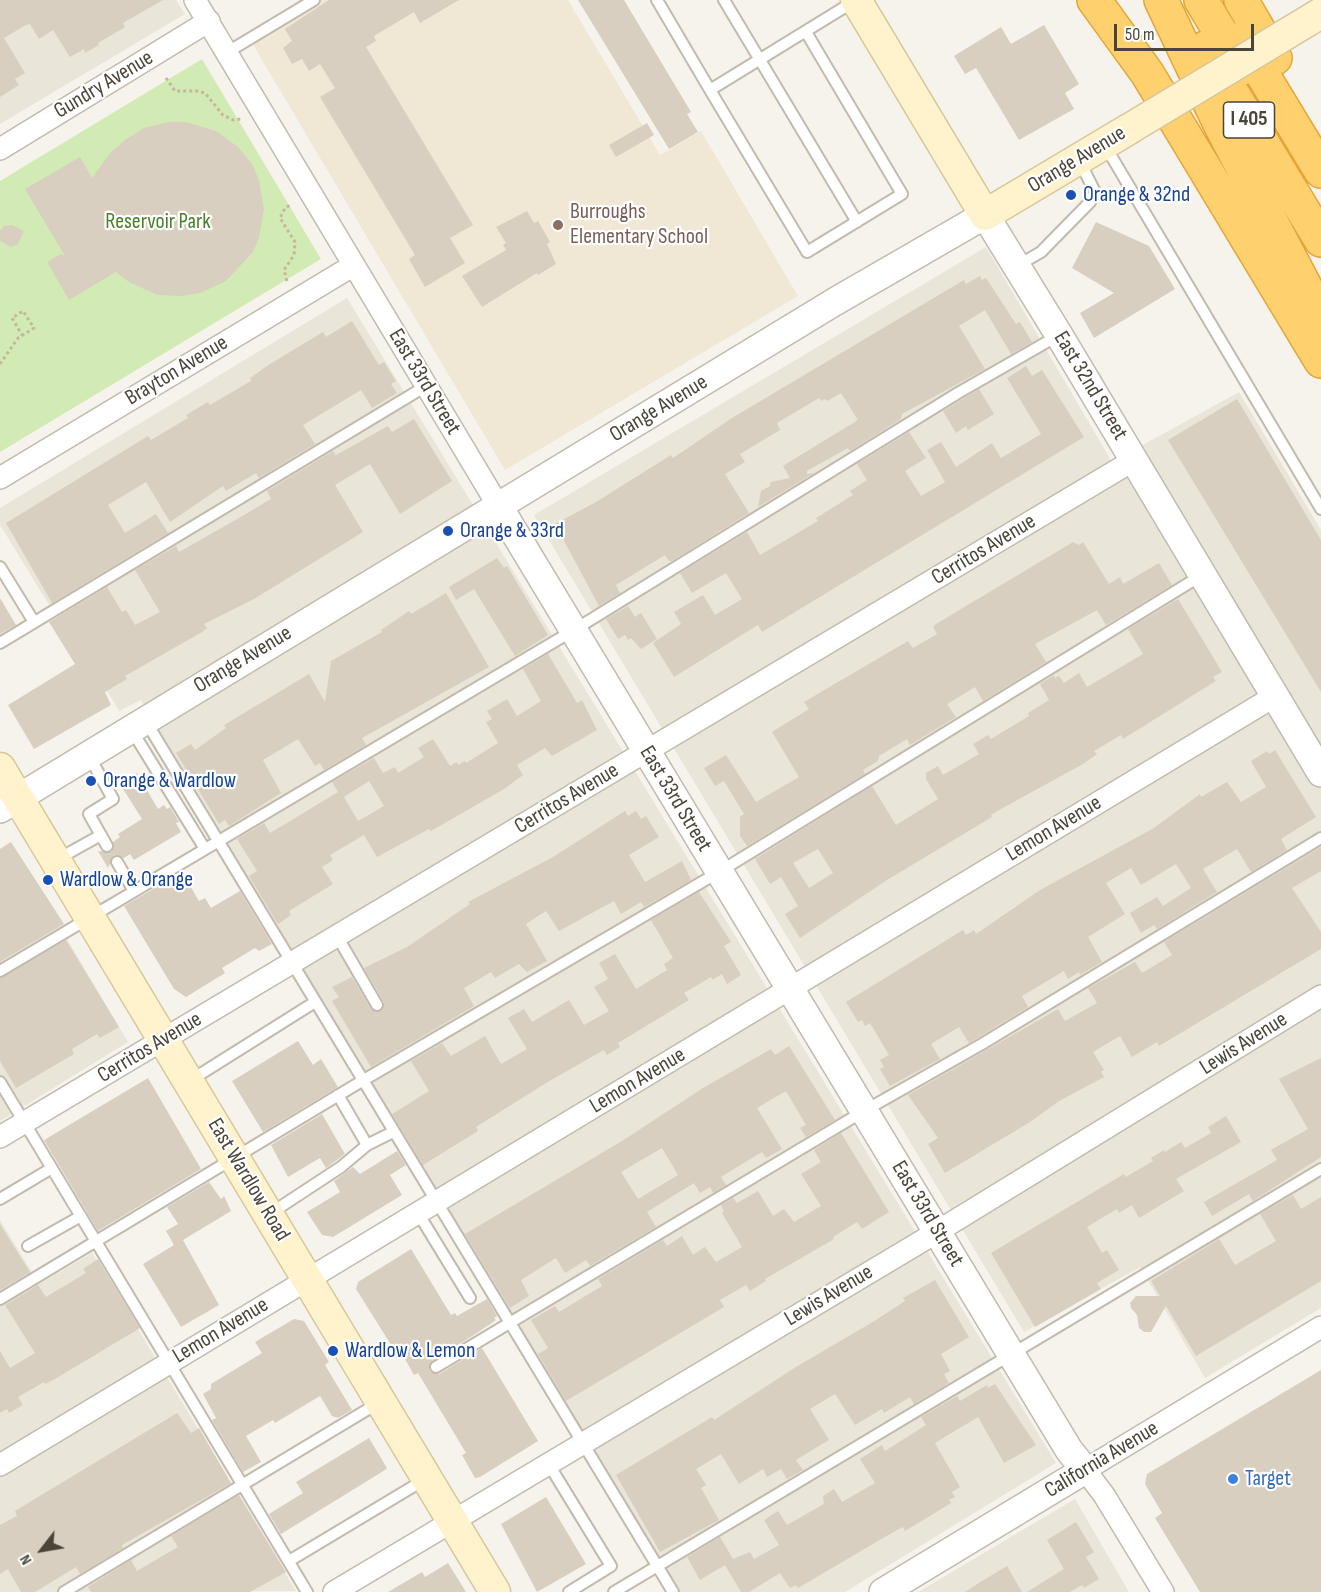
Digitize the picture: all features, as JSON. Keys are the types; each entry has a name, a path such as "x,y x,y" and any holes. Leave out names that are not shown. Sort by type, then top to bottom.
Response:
{"highway":[{"path":"1094,0 1147,74 1321,361"},
{"path":"1161,0 1219,122 1321,317"},
{"name":"I 405","path":"1176,0 1321,240"},
{"path":"1202,0 1321,198"},
{"path":"1217,0 1321,171"},
{"path":"1312,0 1321,14"},
{"name":"I 405","path":"1245,6 1321,134"}],"main road":[{"name":"East 32nd Street","path":"856,0 985,215"},
{"name":"Orange Avenue","path":"985,215 1321,14"},
{"name":"East Wardlow Road","path":"0,768 9,803 56,861 495,1592"}],"street":[{"name":"East 33rd Street","path":"195,0 1069,1450 1104,1495 1160,1591"},
{"name":"Gundry Avenue","path":"0,149 208,21"},
{"name":"East 32nd Street","path":"985,215 1321,773"},
{"name":"Orange Avenue","path":"9,803 836,301 985,215"},
{"name":"Brayton Avenue","path":"0,478 354,265"},
{"name":"Cerritos Avenue","path":"0,1137 1134,460"},
{"name":"Lemon Avenue","path":"0,1465 1275,696"},
{"name":"Lewis Avenue","path":"334,1592 454,1522 583,1441 937,1230 1321,996"},
{"name":"California Avenue","path":"883,1592 1321,1327"}],"lane":[{"path":"226,53 314,0"},
{"path":"657,0 807,252 902,194 806,32"},
{"path":"724,0 857,222"},
{"path":"710,90 856,0"},
{"path":"1104,144 1321,509"},
{"path":"1017,267 1041,252 1090,202 1095,192 1079,159"},
{"path":"0,971 574,630 958,393 1059,335"},
{"path":"0,643 426,386"},
{"path":"0,567 34,622"},
{"path":"0,1299 338,1095 719,872 1203,575"},
{"path":"138,724 219,840 362,1081 673,1592"},
{"path":"138,724 205,849"},
{"path":"88,754 113,799 89,814 107,846"},
{"path":"56,861 101,835"},
{"path":"436,1367 864,1111 982,1044 1321,838"},
{"path":"117,862 134,891"},
{"path":"337,936 377,1005"},
{"path":"188,1082 315,1002"},
{"path":"0,1082 171,1362 307,1592"},
{"path":"338,1095 367,1145"},
{"path":"268,1214 341,1167 367,1145 393,1132"},
{"path":"0,1199 52,1168"},
{"path":"614,1592 1321,1169"},
{"path":"418,1213 470,1298"},
{"path":"28,1246 81,1215"},
{"path":"64,1592 380,1401"},
{"path":"548,1463 611,1566 568,1592"},
{"path":"289,1561 426,1478"}],"path":[{"path":"166,78 176,91 197,90 205,93 223,115 233,120 241,119"},
{"path":"288,284 284,270 294,255 295,242 280,218 285,208 292,204"},
{"path":"0,364 22,335 33,328 24,311 12,318 22,335"}],"shaded area":[{"path":"0,0 176,0 185,14 0,124"},
{"name":"Burroughs Elementary School","path":"301,0 568,0 660,155 701,131 798,296 505,470 246,33"},
{"path":"986,247 1112,462 1239,392 1321,530 1321,1308 1205,1378 1140,1267 1024,1332 534,515"},
{"path":"347,298 1056,1463 845,1592 680,1592 141,700 119,711 56,604 51,608 0,525 0,508"},
{"path":"67,939 128,1042 0,1121 0,978"},
{"path":"0,1220 39,1284 92,1253 296,1591 0,1592"},
{"path":"1075,1499 1129,1592 918,1592"}],"green space":[{"name":"Reservoir Park","path":"202,59 321,259 0,452 0,181"}],"building":[{"path":"0,0 163,0 123,23 125,27 98,43 99,45 85,53 84,49 70,57 53,30 39,39 30,24 4,38 25,73 15,79 19,85 0,97"},
{"path":"329,0 459,0 420,23 414,12 374,36 376,41 366,47 473,225 450,238 465,263 425,287 409,259 415,255 320,97 335,88 320,64 309,71 302,59 292,64 283,48 292,41 285,29"},
{"path":"578,0 624,0 691,112 687,114 698,132 669,149"},
{"path":"1044,25 1079,84 1065,93 1074,109 1019,140 976,68 965,74 954,56 1001,27 1011,44"},
{"path":"169,122 186,122 216,131 238,147 252,164 259,180 264,209 259,238 253,252 226,281 200,293 182,296 157,295 129,282 116,272 69,300 47,262 61,254 65,256 25,189 80,157 92,178 110,153 125,140 144,128"},
{"path":"647,123 654,135 616,157 609,145"},
{"path":"527,211 534,223 538,221 550,242 547,244 556,264 482,307 462,276 506,250 503,245 506,243 496,227"},
{"path":"1096,222 1149,246 1175,289 1094,338 1080,313 1114,293 1072,268"},
{"path":"12,225 24,231 18,244 11,247 0,241 0,231 4,226"},
{"path":"980,276 982,280 986,278 1016,324 1020,322 1032,342 1011,354 985,310 959,326 985,369 902,414 901,419 850,451 848,448 807,471 807,474 814,473 758,507 761,491 770,486 771,482 790,478 783,466 858,420 841,393 827,401 825,399 821,401 819,398 777,423 780,430 740,454 745,462 725,474 749,513 672,561 669,561 665,555 616,585 620,593 599,606 555,524 596,502 671,455 673,458 732,418 964,280 966,284"},
{"path":"352,321 379,365 384,362 396,381 391,384 397,393 372,408 361,390 303,425 315,444 259,478 256,473 226,491 223,486 170,522 146,482 108,505 125,533 156,514 168,533 52,603 6,523 148,436 151,440 188,418 186,415 208,402 210,405 251,381 250,378 270,364 323,332 326,337"},
{"path":"1026,366 1032,376 1042,370 1084,437 762,632 758,625 674,677 653,643 681,624 674,612 703,595 715,615 742,599 726,573 692,593 680,573 747,532 760,555 818,521 816,518 853,495 850,491 867,480 857,464 909,432 926,458 905,471 921,496 945,482 927,450 941,442 956,467 992,443 1001,458 1041,434 1007,378"},
{"path":"979,389 994,414 968,430 966,426 956,433 943,411"},
{"path":"1237,399 1321,540 1321,692 1168,440"},
{"path":"414,419 452,481 400,514 370,464 335,485 363,532 254,599 204,624 207,628 202,632 125,676 127,679 105,692 111,705 34,749 8,705 75,664 49,622 107,587 122,612 126,610 135,625 160,612 135,570 176,546 179,552 271,499 267,491 333,451 336,455 388,426 392,432"},
{"path":"1073,542 1079,545 1083,542 1109,584 1120,577 1123,584 1159,563 1172,585 1106,625 1097,610 1035,644 1046,662 983,701 975,687 947,704 956,717 910,745 907,739 879,756 878,761 863,770 865,774 747,846 740,836 740,817 744,814 724,781 715,786 704,768 726,755 756,802 799,777 772,732 809,709 804,702 908,641 913,648 937,634 933,627 936,624"},
{"path":"497,558 504,568 507,566 548,635 515,656 474,589 456,600 449,587"},
{"path":"446,593 489,667 362,738 366,745 324,770 320,763 315,766 298,739 263,760 281,793 229,826 225,820 219,824 176,753 191,744 195,750 226,728 224,725 309,674 325,702 331,661 382,632 381,630 409,611 411,614"},
{"path":"0,598 16,625 0,634"},
{"path":"1178,599 1222,672 1213,677 1216,681 1123,739 1121,735 1094,751 1097,754 1083,764 999,810 991,815 992,817 887,880 800,938 785,914 798,906 781,877 770,884 755,859 872,786 896,825 938,799 926,779 926,773 938,766 943,775 979,754 973,744 988,735 991,739 1029,716 1028,713 1049,700 1040,684 1054,675 1055,678 1059,676 1064,683 1079,673 1087,687 1143,654 1128,629","holes":["818,849 833,873 809,888 793,863"]},
{"path":"628,606 635,617 641,613 657,639 641,649 625,635 618,639 606,619"},
{"path":"548,654 577,703 582,700 597,730 552,756 545,748 517,765 523,775 504,789 431,831 429,829 377,857 364,835 330,855 333,860 322,867 333,884 289,911 291,915 278,924 249,876 257,871 237,839 264,823 270,833 287,823 338,792 332,782 374,758 383,773 395,767 398,773 424,757 418,748 433,739 450,766 457,762 458,765 465,761 466,763 498,743 486,722 492,719 487,711 507,699 517,716 541,701 523,669","holes":["369,781 384,806 358,821 344,797"]},
{"path":"1275,750 1316,817 1281,839 1287,850 1251,872 1237,849 1203,869 1217,892 1157,929 1154,925 1141,933 1130,913 1157,897 1163,906 1191,888 1176,864 1141,885 1131,868 1106,883 1125,914 1088,937 1102,962 1068,979 1064,971 1022,996 1028,1007 969,1043 959,1027 931,1044 940,1059 890,1086 880,1069 884,1067 880,1060 889,1055 870,1023 865,1026 862,1020 858,1022 846,1002 963,930 966,935 974,930 976,934 1040,890 1154,828 1200,794 1201,797 1227,782 1241,802 1266,787 1251,761 1267,751 1269,754"},
{"path":"137,773 158,809 164,805 167,809 170,807 179,822 176,823 181,832 134,860 130,854 124,858 114,855 108,868 98,851 111,852 114,847 113,842 120,837 118,834 142,819 120,784"},
{"path":"625,811 628,816 636,811 641,819 646,816 659,837 629,855 645,882 682,861 691,880 644,907 641,902 621,914 614,901 559,931 546,911 526,924 547,961 527,972 519,964 495,978 491,972 464,988 474,1006 371,1067 332,1001 339,997 332,987 352,977 371,1009 376,1012 381,1011 384,1002 364,968 407,947 470,904 468,902 553,857"},
{"path":"11,842 64,924 0,962 0,849"},
{"path":"1321,847 1321,871 1292,888 1321,932 1321,949 1159,1046 1157,1042 1132,1057 1120,1036 1093,1052 1104,1070 1101,1072 1104,1077 1059,1101 1030,1122 945,1173 928,1144 938,1138 908,1095 1058,1009 1065,1021 1097,1003 1088,988 1135,962 1142,973 1172,955 1164,942"},
{"path":"182,872 199,901 205,898 211,908 240,891 272,944 259,951 255,948 222,968 225,973 186,997 174,989 124,906"},
{"path":"699,892 731,942 724,946 741,975 727,984 722,974 712,980 711,977 684,993 689,1000 618,1043 620,1047 607,1055 604,1050 546,1083 476,1127 478,1131 423,1165 392,1114 429,1091 411,1061 442,1043 451,1056 485,1036 501,1064 527,1049 508,1018 524,1009 532,1022 569,1000 584,1025 609,1011 594,987 608,979 599,963 615,954 636,989 667,970 664,964 673,958 651,920"},
{"path":"66,940 119,1027 100,1038 97,1034 72,1049 74,1054 16,1088 0,1061 0,978"},
{"path":"298,1041 313,1065 321,1059 338,1087 263,1132 232,1081"},
{"path":"789,1046 835,1120 806,1137 800,1128 806,1125 786,1091 757,1108 782,1149 766,1158 762,1152 721,1177 726,1185 713,1193 710,1187 700,1193 694,1183 647,1212 656,1227 590,1266 586,1260 565,1273 556,1258 521,1280 529,1296 510,1308 465,1234 622,1141 703,1088 771,1049 775,1055","holes":["662,1148 678,1175 638,1199 621,1172"]},
{"path":"1321,1058 1321,1157 1253,1201 1249,1194 1212,1216 1204,1202 1277,1160 1271,1150 1308,1129 1279,1079"},
{"path":"148,1078 201,1169 98,1231 44,1140"},
{"path":"322,1114 345,1154 326,1168 320,1158 288,1177 271,1145"},
{"path":"1226,1116 1241,1142 1176,1179 1184,1191 1139,1218 1132,1205 1119,1213 1117,1209 1087,1227 1102,1253 1107,1250 1119,1270 1097,1283 1101,1289 1035,1327 991,1253 1124,1174 1126,1177 1153,1161 1151,1158 1164,1150 1165,1152 1181,1142 1185,1148 1211,1133 1208,1127"},
{"path":"841,1133 889,1212 862,1229 857,1222 833,1237 834,1239 765,1279 766,1281 750,1291 746,1285 720,1300 724,1307 566,1401 538,1354 548,1348 531,1320 555,1306 559,1312 602,1286 598,1279 663,1240 667,1246 682,1236 693,1255 705,1247 716,1262 742,1247 722,1213 724,1211 721,1205 733,1198 737,1203 758,1191 773,1216 784,1209 794,1222 821,1206 801,1174 821,1162 814,1150"},
{"path":"397,1151 406,1165 390,1175 402,1195 333,1237 322,1235 307,1212 340,1192 334,1181 353,1167 360,1174"},
{"path":"209,1182 221,1199 224,1196 231,1211 183,1240 219,1305 181,1327 143,1264 174,1245 166,1231 178,1224 167,1207"},
{"path":"1293,1195 1301,1209 1321,1197 1321,1281 1196,1356 1166,1306 1151,1332 1144,1332 1139,1328 1137,1315 1130,1303 1136,1296 1160,1296 1151,1281 1219,1239 1235,1265 1276,1241 1260,1214"},
{"path":"0,1224 30,1272 0,1290"},
{"path":"411,1249 451,1315 455,1313 457,1316 487,1299 497,1316 494,1318 496,1320 432,1361 430,1371 439,1374 482,1348 538,1441 480,1477 475,1478 462,1455 466,1453 418,1373 414,1375 397,1345 393,1348 356,1289 358,1282"},
{"path":"98,1259 140,1328 55,1379 45,1384 44,1382 18,1397 23,1405 9,1413 7,1409 0,1413 0,1351 10,1368 35,1353 5,1305 38,1285 46,1297 86,1273 83,1269"},
{"path":"935,1280 969,1337 941,1354 950,1371 944,1374 949,1383 914,1404 910,1397 884,1413 882,1409 855,1425 835,1394 810,1409 829,1440 796,1460 803,1470 787,1479 781,1469 767,1477 763,1469 739,1484 721,1454 696,1469 706,1485 701,1488 719,1520 660,1552 616,1475 712,1417 714,1420 796,1367 876,1320 905,1301 903,1298"},
{"path":"294,1319 304,1321 329,1362 325,1365 352,1410 338,1418 332,1416 320,1396 275,1423 273,1420 246,1436 261,1462 243,1472 212,1420 216,1418 203,1394 211,1389 211,1384 262,1353 255,1342"},
{"name":"Target","path":"1321,1370 1321,1592 1200,1592 1155,1518 1162,1513 1145,1484 1147,1474"},
{"path":"995,1384 1036,1445 1004,1463 978,1417 935,1443 960,1487 952,1492 955,1497 949,1500 951,1503 905,1531 903,1527 895,1531 798,1588 796,1585 790,1588 780,1573 749,1592 741,1592 725,1565 700,1580 687,1557 720,1537 733,1559 750,1552 754,1559 779,1545 764,1520 778,1511 787,1525 824,1504 823,1496 834,1489 842,1502 875,1483 860,1459 882,1445 885,1451 926,1425 921,1417 957,1396 960,1401 987,1385 988,1388"},
{"path":"177,1413 191,1433 199,1428 231,1483 122,1545 123,1548 80,1574 76,1567 35,1592 21,1592 8,1569 0,1574 0,1525 17,1516 15,1511"},
{"path":"369,1438 387,1468 281,1534 269,1514 303,1493 296,1482"},
{"path":"239,1495 286,1572 250,1592 91,1592 88,1587 131,1560 137,1571 178,1547 171,1536"},
{"path":"546,1497 586,1564 537,1592 501,1524"},
{"path":"1076,1522 1094,1552 1086,1557 1099,1579 1084,1588 1082,1585 1070,1592 1027,1592 1064,1569 1047,1540"},
{"path":"448,1563 466,1592 388,1592 422,1572 425,1577"},
{"path":"1007,1566 1022,1592 965,1592 982,1581"}],"place":[{"name":"Orange & 32nd","path":"1071,195"},
{"name":"Burroughs Elementary School","path":"558,225"},
{"name":"Orange & 33rd","path":"448,531"},
{"name":"Orange & Wardlow","path":"91,781"},
{"name":"Wardlow & Orange","path":"48,880"},
{"name":"Wardlow & Lemon","path":"333,1351"},
{"name":"Target","path":"1233,1479"}]}
